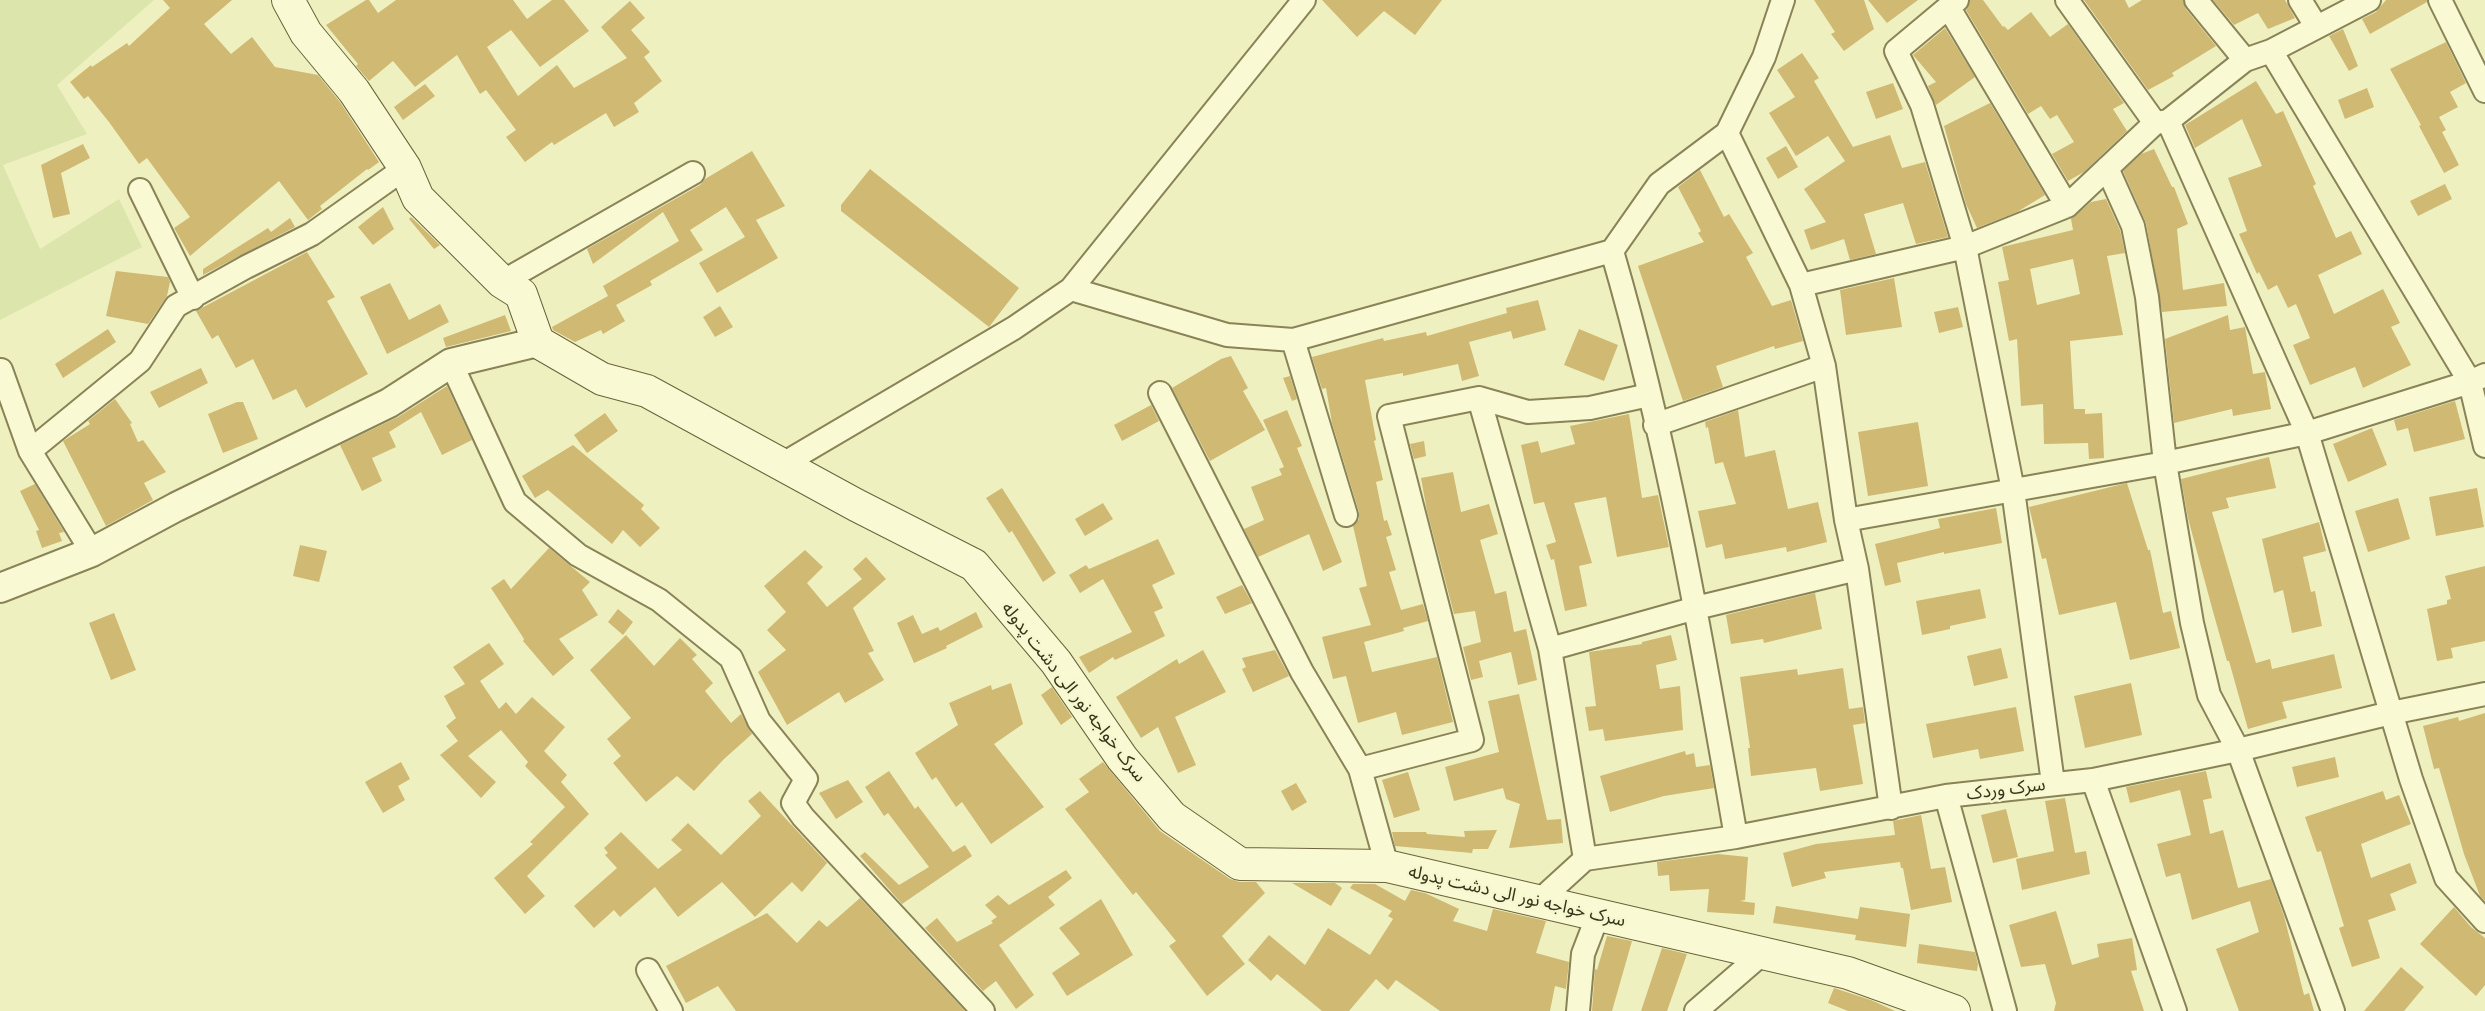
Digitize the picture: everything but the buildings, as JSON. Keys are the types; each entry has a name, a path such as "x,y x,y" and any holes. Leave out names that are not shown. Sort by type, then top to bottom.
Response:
{"main road":[{"path":"288,0 306,33 354,91 405,168 418,198 502,282 521,294 538,342"},
{"name":"سرک خواجه نور الی دشت پدوله","path":"538,342 602,379 647,391 856,505 974,566 1056,662 1122,758 1172,817 1240,864 1388,866 1848,973 1954,1011"}],"street":[{"path":"783,464 1014,328 1071,289 1304,0"},
{"path":"1071,289 1227,335 1293,340 1612,251 1659,184 1727,133 1764,57 1783,0"},
{"path":"2067,0 2162,122 2307,433 2411,779 2446,878 2485,921"},
{"path":"2196,0 2246,60"},
{"path":"2300,0 2316,26"},
{"path":"1801,285 1965,247 2067,206 2107,168 2162,122 2246,60 2271,51 2369,0"},
{"path":"2440,0 2485,91"},
{"path":"2053,783 2013,490 1965,247 1922,105 1896,51 1953,4 2067,206"},
{"path":"2271,51 2477,378 2485,446"},
{"path":"1727,133 1801,285 1824,366 1846,520 1857,569 1891,808"},
{"path":"30,451 140,361 176,306 312,234 405,168"},
{"path":"2107,168 2133,226 2147,297 2165,463 2192,623 2209,695 2238,750 2333,1011"},
{"path":"502,282 693,173"},
{"path":"140,190 193,298"},
{"path":"1612,251 1636,333 1696,608 1736,837"},
{"path":"1293,340 1346,515"},
{"path":"0,588 92,552 176,507 389,403 451,363 538,342"},
{"path":"451,363 515,501 578,555 660,600 731,658 759,721 806,779 793,803 798,810 984,1011"},
{"path":"1655,425 1824,366"},
{"path":"1,370 30,451 92,552"},
{"path":"1846,520 2165,463 2307,433 2477,378"},
{"path":"1160,393 1302,672 1360,770 1388,866"},
{"path":"1360,770 1472,740 1389,416 1479,398 1528,412 1590,408 1649,395"},
{"path":"1479,398 1550,649 1585,858 1539,901"},
{"path":"1550,649 1696,608 1857,569"},
{"name":"سرک وردک","path":"1585,858 1736,837 1946,796 2093,780 2485,694"},
{"path":"2093,780 2175,1011"},
{"path":"1946,796 2005,1011"},
{"path":"1578,1011 1583,954 1598,915"},
{"path":"1696,1011 1763,953"},
{"path":"648,970 671,1011"}],"green space":[{"path":"0,0 154,0 57,85 87,134 3,165 40,249 119,199 142,247 0,320"}]}
